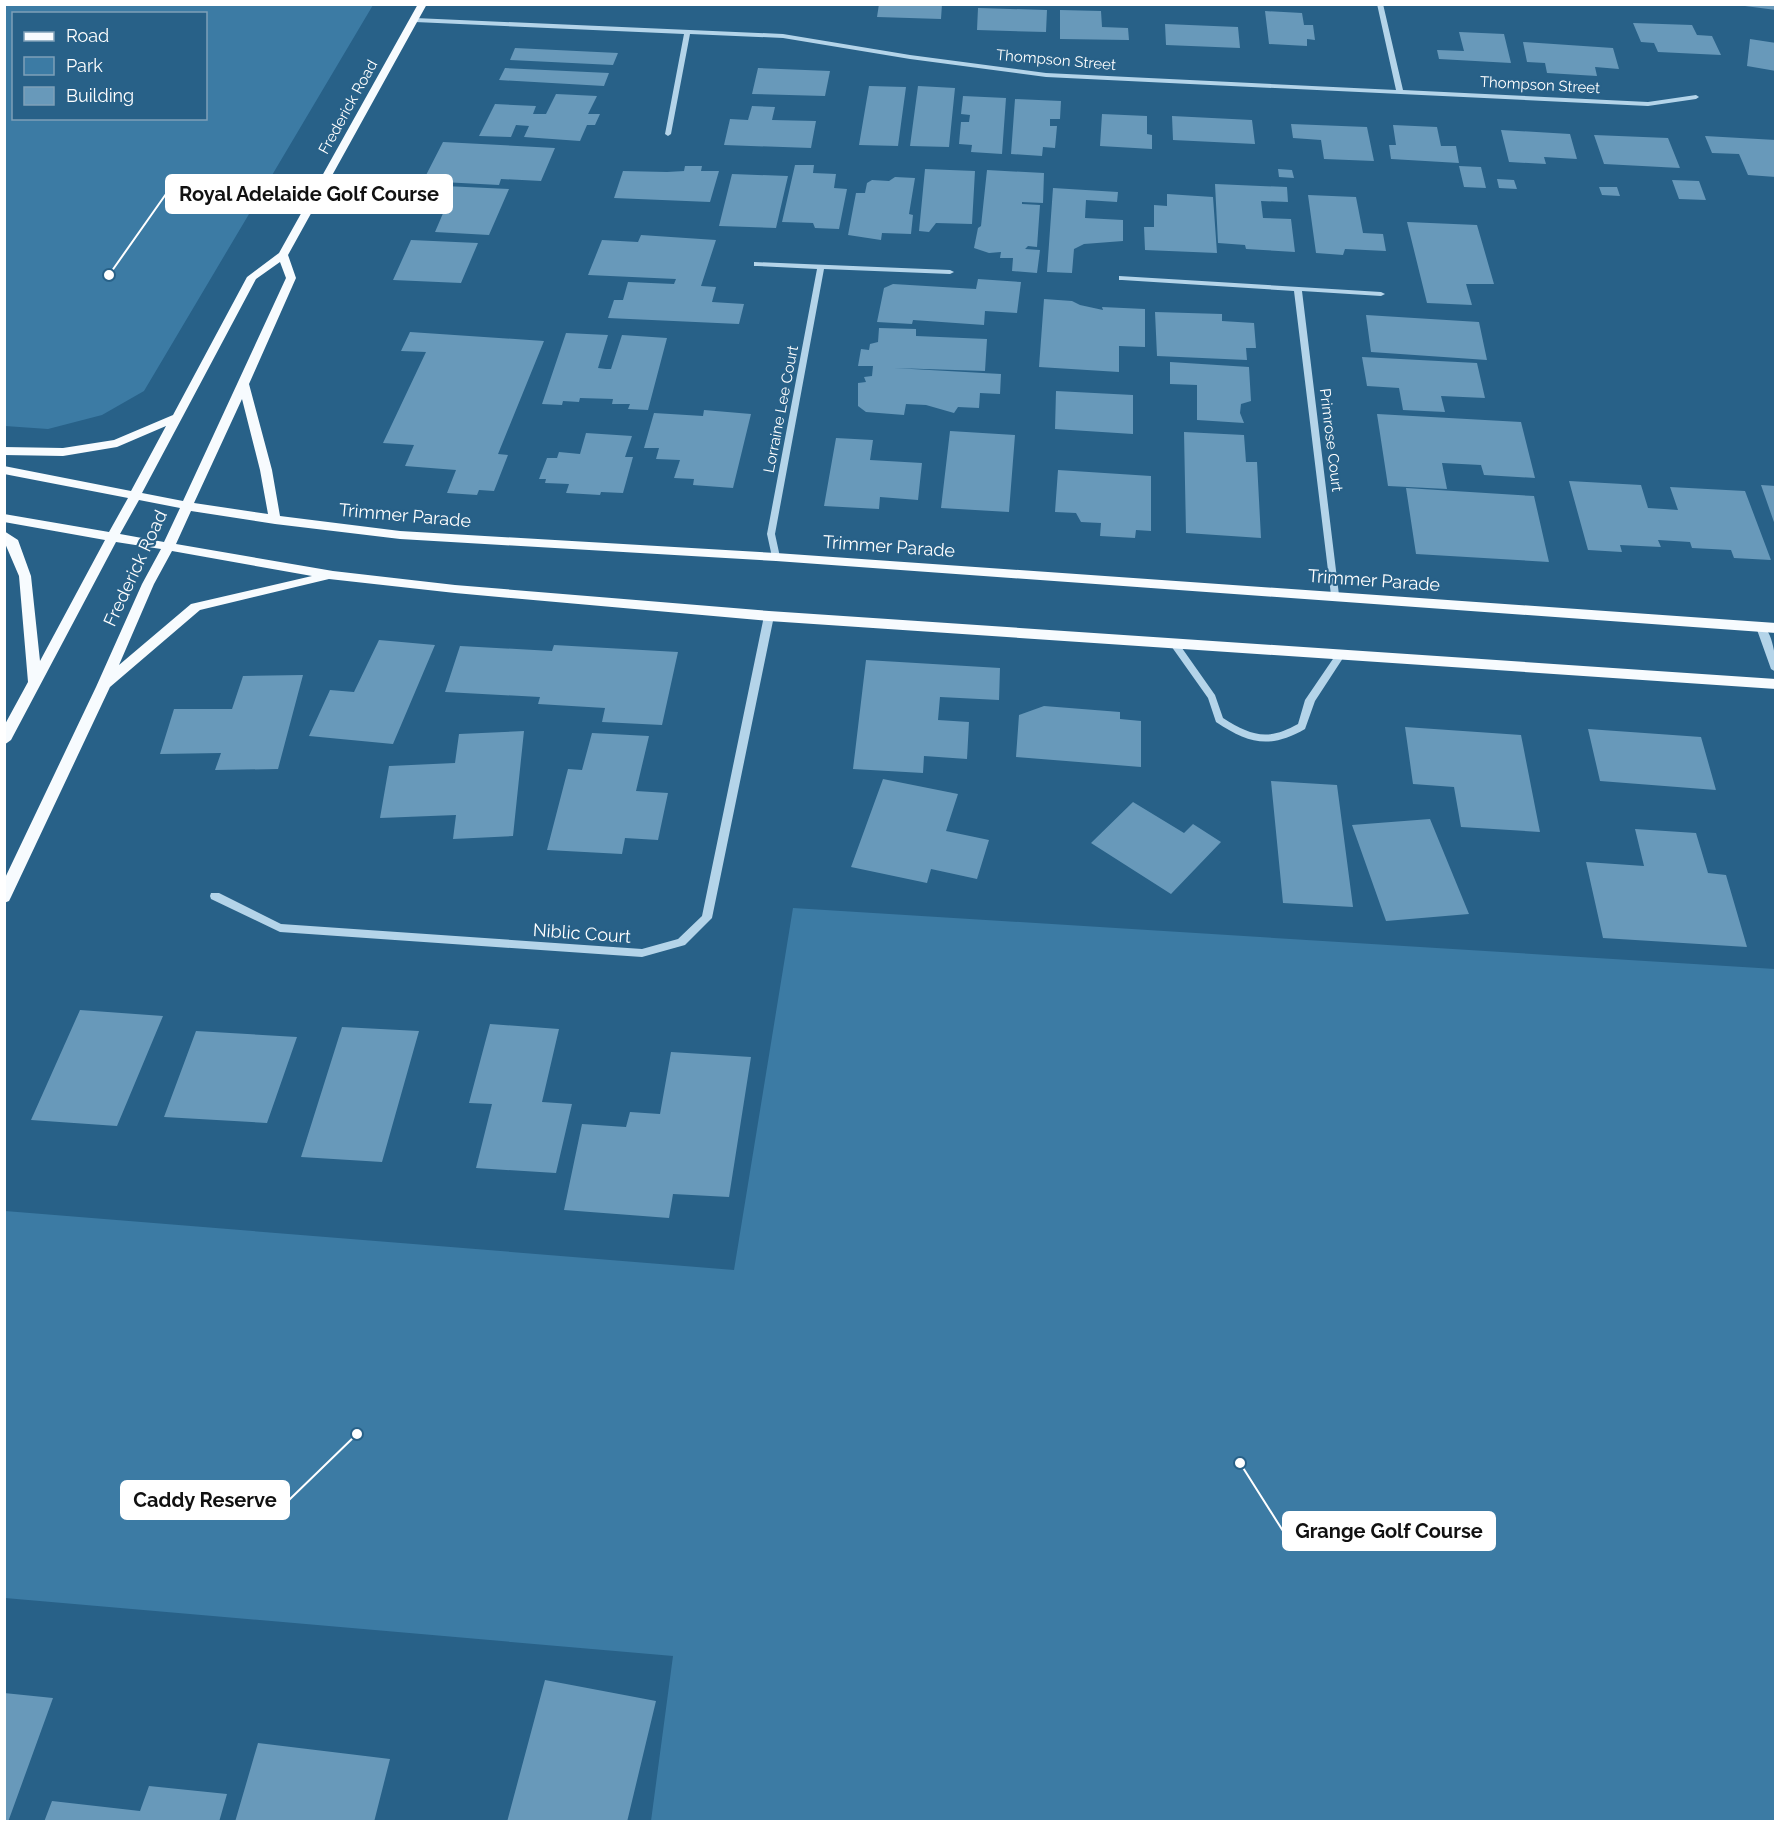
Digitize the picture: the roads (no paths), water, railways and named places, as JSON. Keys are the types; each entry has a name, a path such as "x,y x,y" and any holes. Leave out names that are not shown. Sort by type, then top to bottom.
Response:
{"main road":[{"name":"Frederick Road","path":"4,740 95,574 252,277 283,255 423,4"},
{"name":"Frederick Road","path":"4,897 103,687 148,584 168,547 244,384 291,278 283,255"},
{"path":"244,384 266,470 275,520"},
{"path":"4,451 63,452 117,443 177,417"},
{"name":"Trimmer Parade","path":"4,470 186,506 275,520 400,535 776,557 1776,627"},
{"path":"4,518 333,575 455,589 769,616 1776,684"},
{"path":"4,535 12,540 25,576 35,683"},
{"path":"103,687 196,607 333,575"}],"street":[{"path":"1380,4 1400,92"},
{"name":"Thompson Street","path":"415,20 783,36 1041,75 1648,104 1696,97"},
{"path":"668,134 687,32"},
{"path":"757,264 950,272"},
{"name":"Lorraine Lee Court","path":"776,557 771,534 821,267"},
{"path":"1122,278 1381,294"},
{"name":"Primrose Court","path":"1298,289 1335,595"},
{"name":"Niblic Court","path":"215,896 280,928 642,953 681,942 707,918 769,616"},
{"path":"1761,627 1776,669"},
{"path":"1174,643 1212,697 1219,720 1235,731 1253,738 1286,736 1302,726 1310,700 1340,655"}],"place":[{"name":"Royal Adelaide Golf Course","path":"109,275"},
{"name":"Caddy Reserve","path":"357,1434"},
{"name":"Grange Golf Course","path":"1240,1463"}]}
